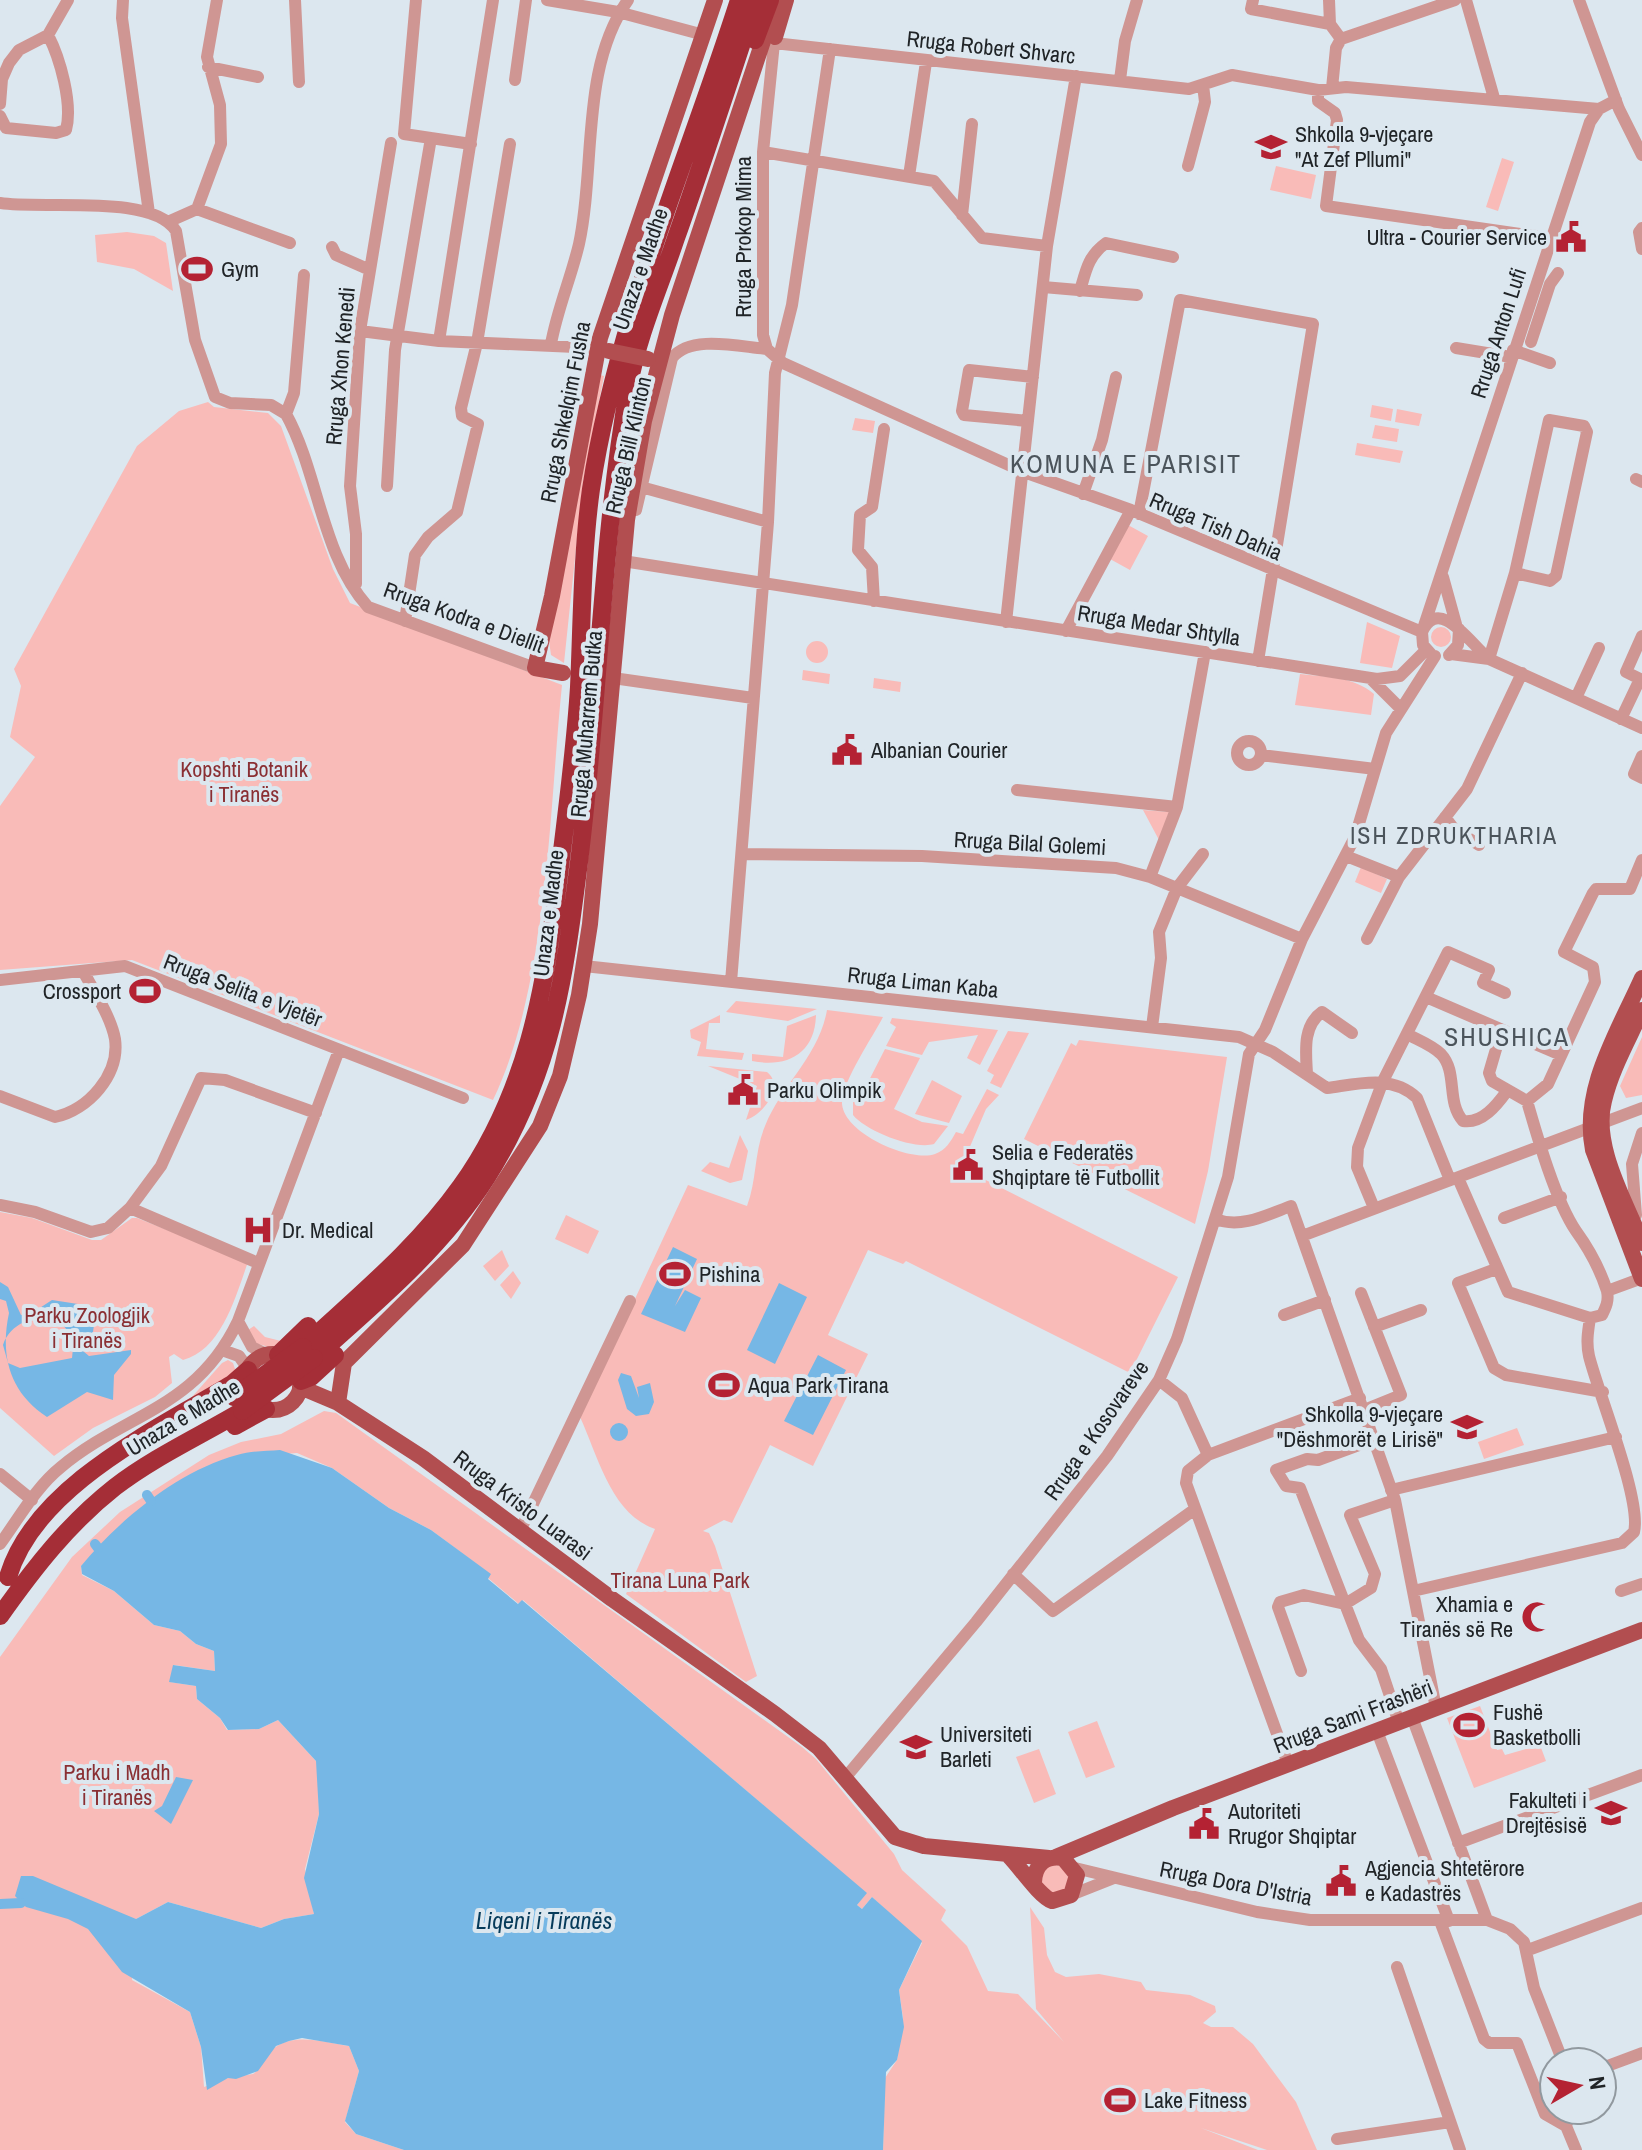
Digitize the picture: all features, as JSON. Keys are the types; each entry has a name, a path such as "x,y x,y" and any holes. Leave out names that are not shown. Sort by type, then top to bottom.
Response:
{"highway":[{"path":"682,164 686,137 727,0"},
{"name":"Unaza e Madhe","path":"532,1065 549,961 577,707 588,527 598,454 613,378 641,277 739,0"},
{"name":"Unaza e Madhe","path":"5,1595 104,1496 308,1353 418,1263 458,1217 502,1151 564,985 596,706 607,528 622,425 640,340 756,0"},
{"path":"676,239 689,224 770,0"},
{"path":"273,1355 419,1223 481,1138 516,1068 532,1065 540,1083 484,1195 458,1234 430,1268 299,1388"},
{"path":"245,1365 232,1384 123,1449 76,1485 14,1553 5,1595 26,1591 66,1544 136,1485 266,1409"}],"main road":[{"name":"Rruga Shkelqim Fusha","path":"535,668 604,349 715,0"},
{"path":"774,38 778,0"},
{"name":"Rruga Muharrem Butka","path":"338,1403 343,1369 349,1357 463,1245 540,1126 564,1061 584,966 609,678 633,478 653,360 778,0"},
{"path":"758,59 774,38 786,0"},
{"name":"Rruga Bill Klinton","path":"604,349 653,360"},
{"name":"Rruga Kodra e Diellit","path":"535,668 563,673"},
{"path":"1642,978 1607,1071 1603,1103 1595,1125 1599,1147 1642,1279"},
{"path":"1607,1071 1642,1010"},
{"path":"1599,1147 1642,1240"},
{"path":"273,1355 294,1364 299,1388 285,1407 266,1409 254,1403 247,1393 245,1365 273,1355"},
{"name":"Rruga Kristo Luarasi","path":"299,1388 338,1403 423,1458 775,1714 819,1748 887,1830 904,1841 1009,1856 1052,1858"},
{"name":"Rruga Sami Frashëri","path":"1052,1858 1288,1764 1642,1630"},
{"path":"1009,1856 1045,1898 1059,1901 1071,1895 1077,1883 1074,1867 1080,1847"},
{"path":"1034,1882 1037,1867 1052,1858 1074,1867"}],"street":[{"path":"0,104 2,79 9,63 19,50 48,35 68,0"},
{"path":"123,0 122,18 149,213"},
{"path":"197,209 221,144 220,105 207,57 217,0"},
{"path":"295,0 299,82"},
{"path":"416,0 404,134 471,144"},
{"path":"439,341 493,0"},
{"path":"515,80 526,0"},
{"path":"551,344 579,245 600,69 618,12 628,0"},
{"path":"1120,80 1125,41 1137,0"},
{"path":"1253,0 1251,9 1330,24"},
{"path":"1329,0 1330,24 1341,39"},
{"path":"1332,88 1336,48 1341,39 1455,0"},
{"path":"1466,0 1494,98"},
{"path":"1579,0 1616,100 1642,155"},
{"path":"556,1 618,12 704,35"},
{"path":"0,116 6,128 56,133 66,130 68,121 63,85 48,35"},
{"name":"Rruga Robert Shvarc","path":"774,38 926,62 1189,89 1221,76 1232,75 1318,90 1332,88 1494,98 1599,109"},
{"name":"Rruga Prokop Mima","path":"731,982 768,522 772,353 763,335 763,152 774,38"},
{"path":"772,353 784,343 792,305 830,49"},
{"path":"909,176 926,62"},
{"path":"208,67 258,77"},
{"path":"1006,622 1047,246 1076,76"},
{"path":"1188,166 1205,102 1203,85"},
{"path":"1318,90 1318,101 1335,113 1337,120 1326,206 1549,238"},
{"path":"1599,109 1616,100"},
{"name":"Rruga Anton Lufi","path":"1422,630 1429,604 1443,573 1549,238 1590,122 1599,109"},
{"path":"962,215 972,124"},
{"path":"387,486 398,336 431,138"},
{"name":"Rruga Xhon Kenedi","path":"357,595 356,534 350,486 360,331 391,143"},
{"path":"405,621 408,583 415,555 428,537 457,512 473,451 478,424 462,416 510,144"},
{"path":"763,152 934,181 982,238 1047,246"},
{"path":"0,203 149,213 170,221 176,231 195,340 215,397 230,403 271,405 286,414 294,393 304,275"},
{"path":"170,221 197,209 290,243"},
{"path":"1640,230 1642,249"},
{"path":"1080,291 1093,252 1106,243 1173,257"},
{"path":"332,247 336,255 370,270"},
{"path":"1531,342 1550,284 1558,273"},
{"path":"1043,287 1137,295"},
{"path":"1066,631 1135,512 1180,300 1313,324 1258,661"},
{"name":"Rruga Bill Klinton","path":"360,331 439,341 551,344 604,349"},
{"name":"Rruga Bill Klinton","path":"624,553 666,374 677,351 694,345 772,353"},
{"path":"1456,348 1512,353 1550,363"},
{"name":"Rruga Tish Dahia","path":"772,353 788,368 917,422 1024,472 1135,512 1272,572 1422,630"},
{"path":"1028,421 964,415 962,411 969,370 1033,377"},
{"path":"1083,494 1102,440 1116,377"},
{"name":"Rruga Kodra e Diellit","path":"286,414 339,557 357,595 368,607 535,668"},
{"path":"1489,659 1515,573 1546,422 1552,419 1584,426 1587,432 1556,576 1550,581 1515,573"},
{"path":"874,601 872,567 859,553 856,539 860,515 872,507 884,429"},
{"path":"641,487 768,522"},
{"name":"Rruga Medar Shtylla","path":"624,553 763,585 1370,678 1400,676 1430,653"},
{"path":"1443,573 1457,627 1458,645 1451,654"},
{"path":"1489,659 1446,618 1435,618 1422,630 1430,653 1489,659 1642,728"},
{"path":"1621,719 1641,679 1626,672 1642,636"},
{"path":"1576,698 1599,648"},
{"path":"1150,877 1177,807 1205,652"},
{"name":"Rruga e Kosovareve","path":"845,1778 1107,1456 1159,1380 1174,1347 1230,1164 1243,1070 1302,939 1365,813 1386,733 1430,653"},
{"path":"1367,939 1399,877 1467,789 1522,673"},
{"path":"609,678 753,698"},
{"path":"1370,678 1401,709"},
{"path":"1261,755 1375,769"},
{"path":"1638,776 1642,756"},
{"path":"1017,790 1177,807"},
{"path":"1445,817 1454,829 1479,845"},
{"name":"Rruga Bilal Golemi","path":"743,854 922,856 1116,868 1150,877 1302,939"},
{"path":"1152,1027 1161,958 1159,932 1177,888 1203,854"},
{"path":"1346,856 1399,877"},
{"path":"1527,1101 1548,1084 1595,982 1593,967 1564,952 1596,889 1630,889 1642,863"},
{"path":"1374,1208 1356,1158 1383,1081 1448,952 1489,970 1483,983 1505,993"},
{"name":"Rruga Selita e Vjetër","path":"0,980 125,966 463,1098"},
{"name":"Rruga Liman Kaba","path":"584,966 1239,1037 1256,1043 1327,1088 1383,1081"},
{"path":"0,1096 55,1117 83,1103 102,1086 113,1060 115,1039 83,971"},
{"path":"1426,997 1501,1032 1509,1032 1561,1055"},
{"path":"1307,1074 1305,1041 1316,1017 1322,1012 1329,1015 1352,1033"},
{"path":"1383,1081 1417,1098 1508,1292 1590,1318 1602,1315 1608,1300 1607,1291 1591,1250 1577,1232 1539,1146 1527,1101 1492,1081 1489,1073 1501,1032"},
{"path":"1407,1034 1442,1056 1450,1077 1452,1100 1463,1121 1484,1115 1507,1091"},
{"path":"0,1544 43,1484 68,1461 167,1403 226,1343 238,1321 339,1050"},
{"path":"0,1205 35,1212 97,1233 108,1228 130,1208 170,1151 201,1078 225,1080 316,1113"},
{"path":"1357,1084 1374,1107"},
{"path":"1302,1236 1642,1108"},
{"path":"1642,1133 1633,1154 1631,1182 1642,1240"},
{"path":"1504,1218 1561,1197"},
{"path":"1215,1219 1226,1223 1246,1222 1291,1206 1393,1495 1436,1708"},
{"path":"130,1208 258,1263"},
{"path":"1496,1269 1458,1283 1494,1368 1506,1375 1603,1392"},
{"path":"1607,1291 1642,1279"},
{"path":"1288,1764 1186,1483 1188,1471 1208,1455 1362,1404 1401,1395 1361,1293"},
{"path":"1284,1315 1325,1300"},
{"path":"520,1531 630,1301"},
{"path":"1374,1327 1421,1310"},
{"path":"1413,1591 1622,1543 1634,1532 1639,1511 1589,1355 1590,1318"},
{"path":"238,1321 248,1343"},
{"path":"226,1343 248,1343 273,1355"},
{"path":"226,1343 245,1365"},
{"path":"1159,1380 1182,1398 1208,1455"},
{"path":"1301,1671 1278,1607 1280,1602 1304,1595 1345,1604 1371,1588 1375,1574 1350,1515 1393,1495 1616,1437"},
{"path":"1375,1439 1318,1460 1307,1459 1276,1470 1286,1486 1300,1488 1359,1640 1381,1669 1406,1720 1487,1920 1517,1934 1528,1950 1534,1988 1557,2046"},
{"path":"0,1474 32,1500"},
{"path":"1013,1574 1053,1611 1195,1509"},
{"path":"1621,1591 1642,1584"},
{"path":"1377,1731 1484,2039 1489,2043 1517,2043 1538,2096"},
{"path":"1458,1843 1642,1775"},
{"name":"Rruga Dora D'Istria","path":"1074,1867 1257,1912 1310,1920 1487,1920"},
{"path":"1071,1895 1114,1878"},
{"path":"1528,1950 1642,1908"},
{"path":"1397,1967 1460,2150"},
{"path":"1618,2062 1642,2053"},
{"path":"1337,2139 1450,2122"},
{"path":"1566,2126 1576,2150"}],"green space":[{"path":"1502,158 1514,162 1498,211 1486,207"},
{"path":"1276,166 1316,175 1311,199 1270,190"},
{"path":"127,232 154,236 166,243 173,291 134,269 97,262 95,235"},
{"path":"600,375 604,376 583,482 564,663 551,655 549,641"},
{"name":"Kopshti Botanik i Tiranës","path":"208,402 214,407 268,413 281,426 333,569 350,603 562,685 536,952 511,1054 493,1100 132,960 0,970 0,806 35,757 10,737 21,686 14,669 137,446 179,411"},
{"path":"1372,405 1393,409 1391,421 1370,417"},
{"path":"1397,409 1422,414 1419,426 1395,422"},
{"path":"855,418 875,421 873,433 852,430"},
{"path":"1375,425 1399,429 1397,442 1372,438"},
{"path":"1357,443 1403,451 1400,463 1355,455"},
{"path":"1128,525 1148,536 1130,570 1110,559"},
{"path":"1367,622 1400,636 1392,668 1360,663"},
{"path":"1441,627 1448,630 1451,637 1448,644 1441,647 1434,644 1431,637 1434,630"},
{"path":"817,641 825,644 828,652 825,660 817,663 809,660 806,652 809,644"},
{"path":"803,670 830,674 829,684 802,680"},
{"path":"1300,674 1338,678 1366,688 1374,694 1371,715 1295,705"},
{"path":"874,678 901,682 900,692 873,688"},
{"path":"1143,810 1169,812 1159,840"},
{"path":"1361,867 1387,879 1381,893 1355,882"},
{"path":"736,1001 817,1009 788,1021 726,1012"},
{"name":"Tirana Luna Park","path":"827,1010 883,1017 853,1070 842,1101 844,1113 864,1134 910,1154 935,1154 945,1148 956,1132 963,1134 987,1089 999,1095 986,1109 963,1163 956,1165 1178,1277 1130,1373 906,1261 903,1264 868,1250 828,1335 868,1354 813,1466 770,1445 732,1523 724,1520 703,1531 709,1533 715,1546 757,1676 746,1682 626,1594 655,1529 627,1511 617,1497 600,1466 580,1417 688,1185 747,1206 765,1126 816,1042"},
{"path":"720,1015 720,1023 709,1023 706,1049 744,1053 742,1060 697,1056 701,1042 691,1038 690,1030"},
{"path":"816,1015 810,1040 797,1055 777,1062 752,1061 752,1054 783,1057 787,1026"},
{"path":"892,1018 998,1030 980,1065 967,1058 978,1035 929,1042 922,1055 886,1046 896,1027 890,1023"},
{"path":"1008,1031 1029,1033 1001,1088 990,1083 994,1075 987,1071"},
{"path":"1642,1037 1642,1095 1626,1098 1620,1086"},
{"path":"1079,1040 1227,1057 1208,1171 1195,1224 1024,1139 1071,1043 1076,1046"},
{"path":"885,1049 920,1058 894,1109 922,1122 948,1126 934,1144 915,1144 891,1138 868,1127 853,1115 853,1095 860,1098"},
{"path":"708,1066 767,1072 774,1085 770,1099 759,1112 746,1120 757,1086"},
{"path":"932,1080 962,1096 949,1123 915,1114"},
{"path":"740,1135 748,1151 742,1180 730,1183 701,1171 710,1162 729,1168"},
{"name":"Parku Zoologjik i Tiranës","path":"0,1212 32,1218 92,1240 101,1240 132,1218 137,1218 248,1262 218,1333 196,1354 183,1360 174,1354 169,1357 172,1383 155,1397 93,1428 54,1456 0,1408"},
{"path":"566,1215 599,1231 588,1254 555,1239"},
{"path":"502,1250 509,1266 495,1281 483,1266"},
{"path":"513,1271 521,1283 511,1299 500,1285"},
{"path":"254,1326 265,1337 281,1341 272,1348 255,1343 248,1330"},
{"path":"228,1360 233,1363 236,1372 191,1398 222,1363"},
{"name":"Parku i Madh i Tiranës","path":"324,1411 336,1413 816,1759 894,1854 902,1870 946,1910 941,1920 967,1946 988,1991 1018,1994 1064,2042 1036,2009 1030,1907 1044,1928 1047,1955 1055,1972 1066,1977 1099,1974 1141,1982 1146,1990 1190,1995 1215,2006 1216,2012 1203,2023 1211,2027 1233,2027 1253,2044 1296,2102 1317,2150 1267,2150 1201,2128 1258,2150 883,2150 885,2078 897,2060 903,2018 899,1990 922,1943 872,1897 862,1909 857,1905 866,1893 523,1600 519,1604 488,1578 490,1574 431,1530 389,1508 332,1468 297,1453 225,1459 193,1475 139,1510 81,1566 82,1575 114,1591 154,1625 180,1631 196,1644 214,1651 215,1671 174,1665 170,1682 196,1686 197,1699 220,1718 227,1730 259,1729 278,1720 316,1761 318,1768 319,1814 305,1869 314,1914 284,1919 261,1928 168,1902 136,1919 132,1980 190,2012 201,2047 204,2087 228,2078 253,2074 273,2049 290,2041 310,2040 349,2046 359,2071 345,2122 356,2134 404,2150 0,2150 0,1657 72,1557 120,1512 209,1455 241,1442 281,1434"},
{"path":"1517,1428 1524,1445 1484,1459 1478,1442"},
{"path":"1480,1706 1497,1750 1502,1749 1505,1755 1540,1745 1546,1761 1474,1788 1447,1718"},
{"path":"1097,1721 1115,1767 1086,1778 1068,1732"},
{"path":"1039,1749 1056,1794 1034,1803 1016,1757"},
{"path":"1055,1865 1065,1869 1069,1879 1065,1889 1055,1893 1045,1889 1041,1879 1045,1869"}],"water":[{"name":"Pishina","path":"673,1247 697,1259 675,1306 685,1290 701,1298 685,1332 641,1314"},
{"path":"0,1282 8,1287 21,1315 32,1313 52,1300 78,1304 94,1325 93,1332 82,1340 83,1351 89,1356 131,1350 114,1375 113,1400 87,1392 47,1417 34,1407 16,1384 8,1363 20,1368 72,1358 74,1338 55,1316 24,1322 6,1338 9,1313 6,1301 0,1299"},
{"name":"Pishina","path":"779,1283 807,1297 775,1364 747,1350"},
{"path":"818,1355 846,1370 813,1435 784,1421"},
{"path":"621,1373 631,1376 639,1398 637,1387 650,1383 654,1402 649,1414 636,1416 627,1409 618,1380"},
{"path":"615,1423 623,1423 628,1432 626,1439 615,1441 610,1436 610,1428"},
{"name":"Liqeni i Tiranës","path":"280,1450 332,1468 389,1508 431,1530 491,1574 488,1579 518,1604 522,1600 867,1893 857,1905 862,1909 872,1897 922,1941 899,1990 904,2027 897,2060 886,2072 883,2150 404,2150 356,2134 345,2121 359,2071 349,2046 302,2038 289,2041 276,2046 258,2071 236,2079 228,2078 207,2090 201,2047 190,2012 122,1972 88,1929 68,1919 26,1907 15,1896 21,1876 33,1876 136,1919 168,1902 261,1928 284,1919 314,1914 304,1878 319,1814 316,1761 278,1720 259,1729 228,1730 220,1718 197,1699 196,1686 169,1682 173,1665 215,1671 214,1651 196,1644 180,1631 154,1625 114,1591 82,1574 81,1566 132,1515 172,1485 215,1462 253,1452"},
{"path":"176,1777 193,1780 171,1824 154,1811 162,1806"}],"waterway":[{"path":"147,1495 151,1501"},
{"path":"95,1544 98,1548"},
{"path":"0,1904 21,1903"}],"place":[{"name":"Shkolla 9-vjeçare \"At Zef Pllumi\"","path":"1271,147"},
{"name":"Ultra - Courier Service","path":"1571,237"},
{"name":"Gym","path":"197,269"},
{"name":"Albanian Courier","path":"847,750"},
{"name":"Crossport","path":"145,991"},
{"name":"Parku Olimpik","path":"743,1090"},
{"name":"Selia e Federatës Shqiptare të Futbollit","path":"968,1165"},
{"name":"Dr. Medical","path":"258,1230"},
{"name":"Pishina","path":"675,1274"},
{"name":"Aqua Park Tirana","path":"724,1385"},
{"name":"Shkolla 9-vjeçare \"Dëshmorët e Lirisë\"","path":"1467,1427"},
{"name":"Xhamia e Tiranës së Re","path":"1537,1617"},
{"name":"Fushë Basketbolli","path":"1469,1725"},
{"name":"Universiteti Barleti","path":"916,1747"},
{"name":"Fakulteti i Drejtësisë","path":"1611,1813"},
{"name":"Autoriteti Rrugor Shqiptar","path":"1204,1824"},
{"name":"Agjencia Shtetërore e Kadastrës","path":"1341,1881"},
{"name":"Lake Fitness","path":"1120,2100"}],"district":[{"name":"KOMUNA E PARISIT","path":"1126,463"},
{"name":"ISH ZDRUKTHARIA","path":"1454,835"},
{"name":"SHUSHICA","path":"1507,1036"}]}
